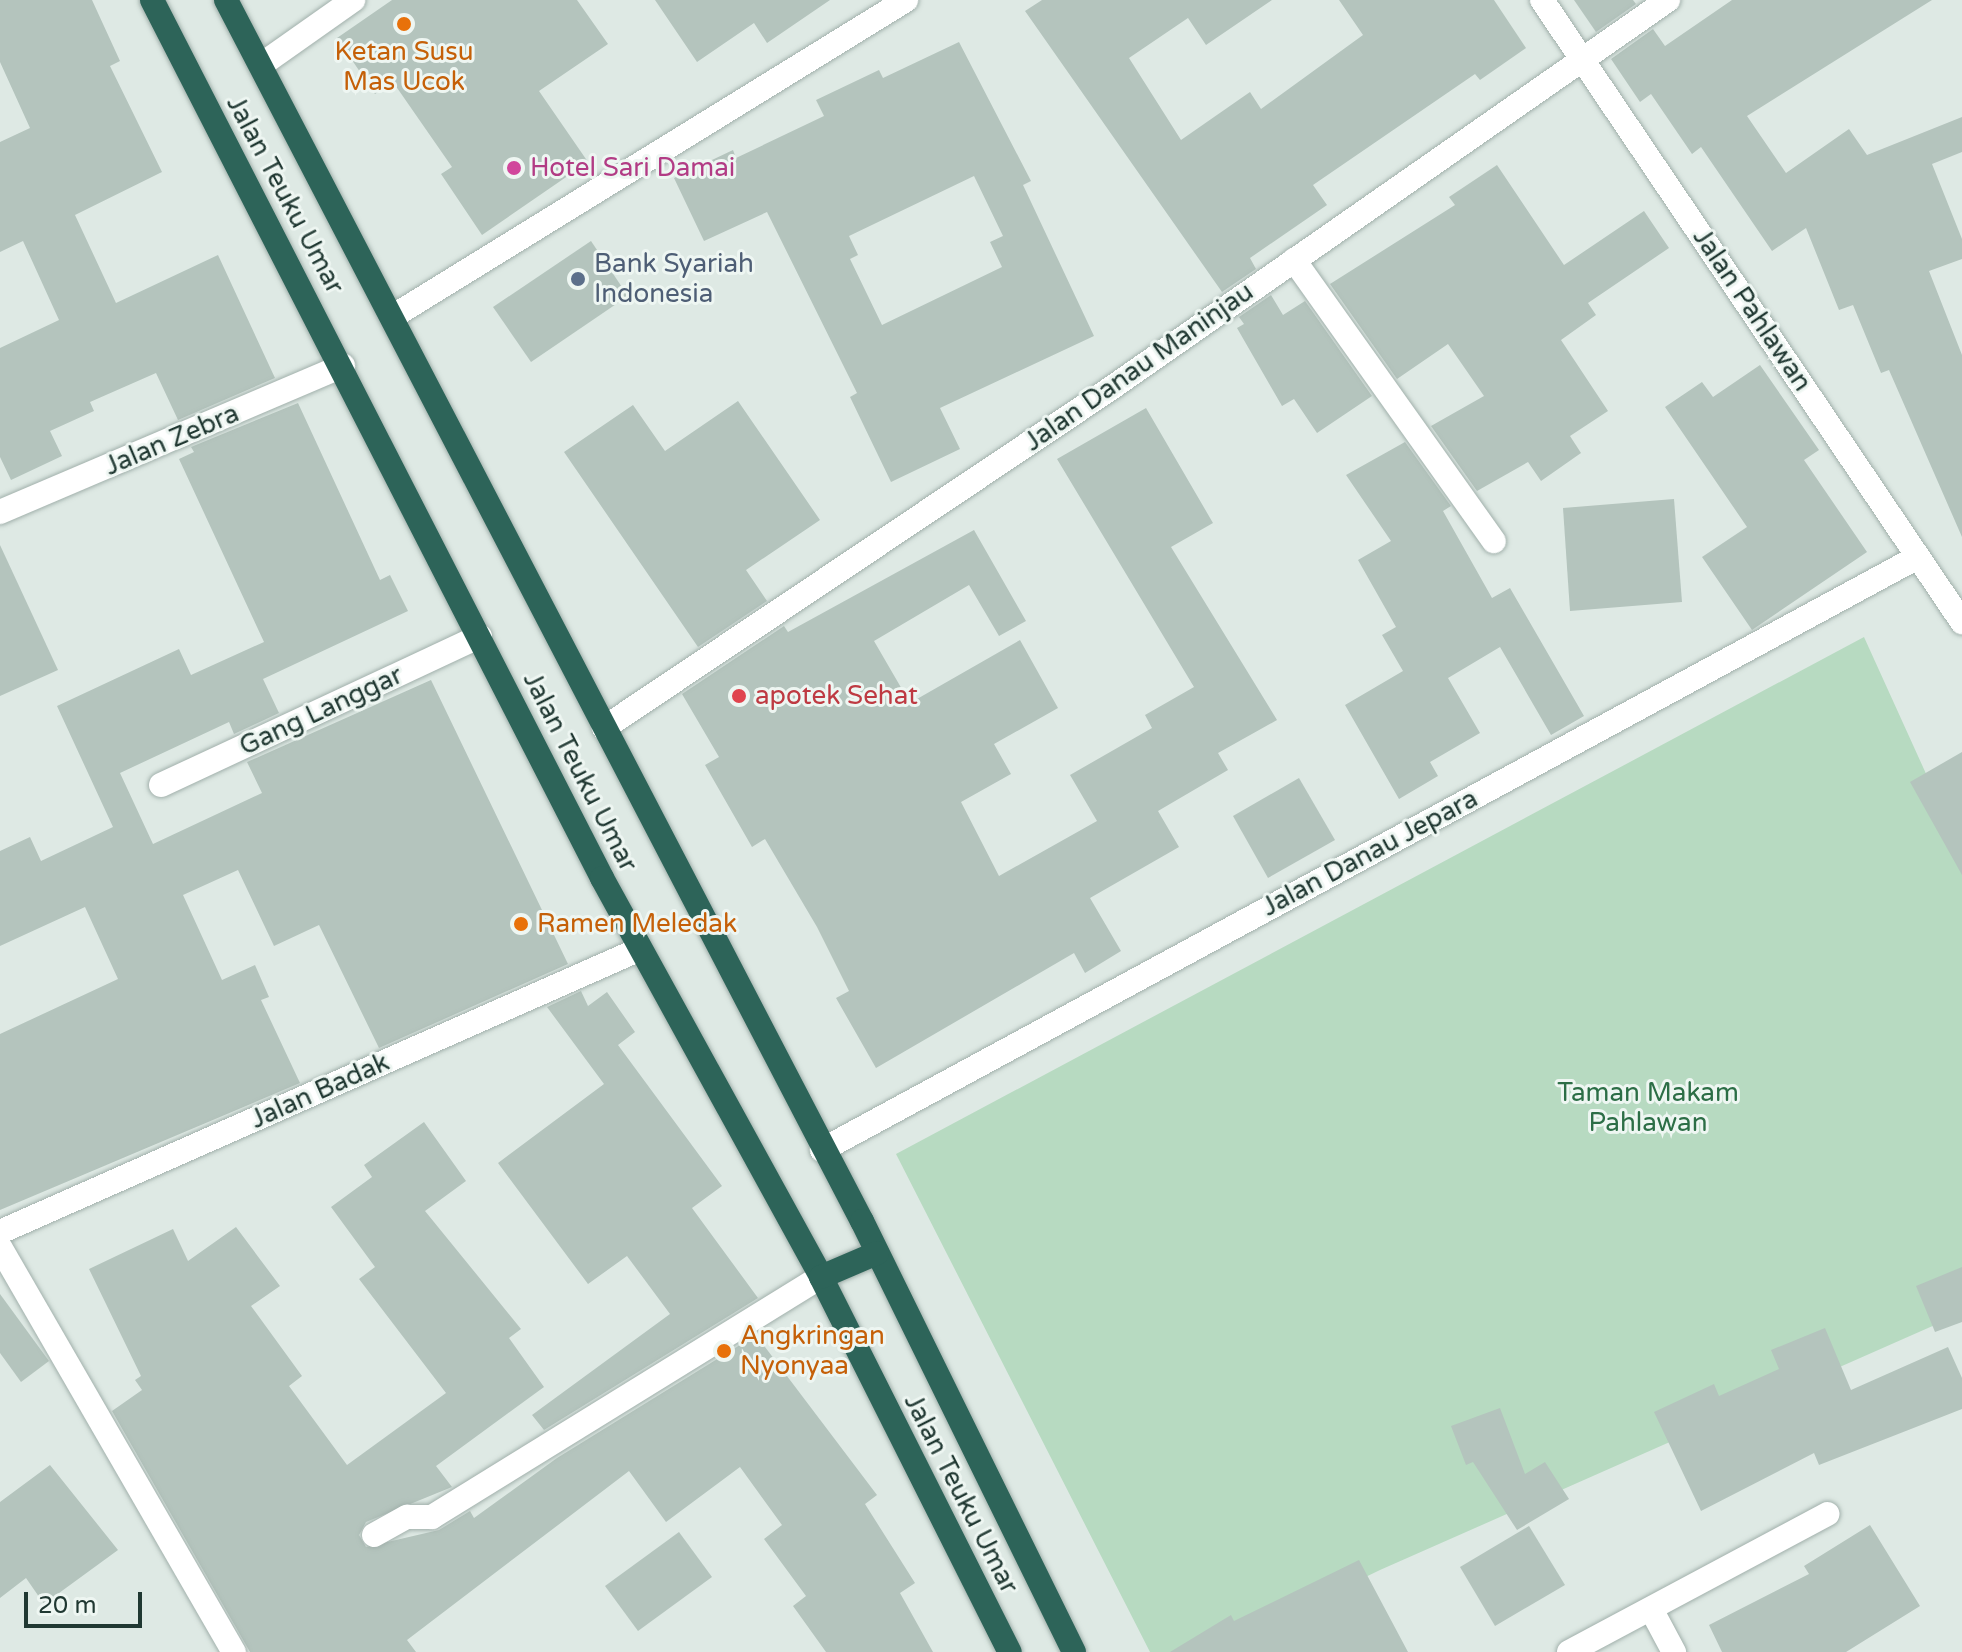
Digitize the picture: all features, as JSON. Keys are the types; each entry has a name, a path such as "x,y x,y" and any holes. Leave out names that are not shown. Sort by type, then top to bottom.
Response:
{"highway":[{"name":"Jalan Teuku Umar","path":"152,0 343,366 640,949 821,1277 1010,1652"},
{"name":"Jalan Teuku Umar","path":"226,0 877,1253 1074,1652"},
{"path":"821,1277 877,1253"}],"street":[{"path":"261,65 353,0"},
{"path":"392,317 906,0"},
{"name":"Jalan Pahlawan","path":"1542,0 1962,622"},
{"name":"Jalan Danau Maninjau","path":"604,728 1294,260 1668,0"},
{"path":"1294,260 1494,541"},
{"name":"Jalan Zebra","path":"0,512 343,366"},
{"name":"Jalan Danau Jepara","path":"822,1150 1918,557"},
{"name":"Gang Langgar","path":"161,785 480,636"},
{"name":"Jalan Badak","path":"0,1232 640,949"},
{"path":"0,1247 234,1652"},
{"path":"374,1535 407,1517 432,1517 821,1277"},
{"path":"1569,1652 1827,1514"},
{"path":"1651,1609 1674,1652"}],"green space":[{"name":"Taman Makam Pahlawan","path":"1864,637 1962,853 1962,1313 1380,1570 1211,1652 1150,1652 896,1154"}],"building":[{"path":"0,0 92,0 120,61 110,66 162,172 75,215 116,303 218,255 275,378 178,420 156,373 90,402 94,411 50,431 62,456 11,480 0,457 0,348 59,320 23,241 0,252 0,142 30,128 0,62"},
{"path":"392,0 577,0 608,44 539,91 588,162 482,235 441,174 452,167 393,82 375,94 337,38"},
{"path":"655,0 830,0 767,43 754,23 697,62"},
{"path":"1042,0 1272,0 1206,45 1188,18 1129,58 1181,140 1250,92 1261,109 1363,35 1339,0 1494,0 1526,48 1480,80 1475,74 1313,185 1327,205 1250,258 1256,269 1222,292 1025,11"},
{"path":"1574,0 1633,0 1636,4 1596,32"},
{"path":"1732,0 1932,0 1747,116 1786,173 1849,129 1867,155 1962,117 1962,152 1932,164 1962,239 1962,259 1929,271 1962,355 1962,537 1889,370 1881,373 1853,305 1839,310 1806,228 1772,251 1701,147 1692,154 1651,94 1640,102 1611,59 1653,29 1665,46"},
{"path":"959,42 1031,181 1023,185 1094,336 940,408 960,449 891,482 850,397 857,393 767,212 704,241 674,178 733,150 736,158 824,116 816,100 879,70 883,78","holes":["974,176 1003,236 990,242 1002,267 882,325 850,259 858,255 849,236"]},
{"path":"1497,165 1564,265 1644,211 1669,248 1588,303 1596,315 1561,340 1608,411 1570,436 1581,453 1541,481 1528,462 1477,491 1431,426 1484,396 1448,344 1397,379 1330,284 1455,205 1449,197"},
{"path":"591,241 628,296 531,362 493,307"},
{"path":"1271,295 1283,315 1305,301 1372,396 1317,433 1294,399 1282,406 1237,328 1244,324 1239,317"},
{"path":"1760,365 1819,450 1804,460 1867,552 1752,630 1702,557 1747,527 1665,407 1702,382 1713,397"},
{"path":"738,401 820,520 746,570 767,601 698,647 564,452 633,405 665,451"},
{"path":"298,403 380,580 390,575 408,611 263,679 279,713 234,734 229,722 120,773 153,844 262,793 247,762 431,680 568,964 379,1048 319,925 274,946 238,870 183,895 222,980 255,965 269,997 261,1000 300,1083 0,1210 0,1034 118,979 85,907 0,946 0,851 30,837 41,861 113,827 57,706 179,649 191,675 264,642 179,459 194,452 191,447"},
{"path":"1146,408 1213,523 1171,547 1277,720 1218,753 1228,770 1158,811 1179,847 1090,898 1121,951 1085,973 1074,953 876,1068 836,998 849,991 817,927 765,839 752,847 705,765 719,757 682,694 784,626 788,632 974,530 1026,621 999,636 969,585 874,641 910,703 1020,640 1058,708 994,744 1011,774 961,802 999,876 1097,821 1070,775 1152,728 1145,715 1194,687 1057,459"},
{"path":"1405,442 1451,506 1443,511 1492,598 1510,588 1584,716 1551,735 1500,647 1448,678 1480,733 1430,762 1438,776 1399,799 1345,705 1403,671 1382,635 1396,627 1358,560 1391,541 1346,475"},
{"path":"1674,499 1682,602 1570,611 1563,508"},
{"path":"0,545 58,670 0,696"},
{"path":"1962,752 1962,875 1910,782"},
{"path":"1299,778 1335,840 1268,878 1233,816"},
{"path":"581,991 588,1006 607,992 635,1032 618,1045 722,1186 692,1208 758,1298 544,1430 532,1415 670,1314 627,1256 588,1284 498,1163 604,1084 547,1007"},
{"path":"424,1122 466,1181 425,1211 521,1329 509,1338 544,1387 436,1466 452,1487 366,1522 359,1535 366,1547 439,1530 470,1511 474,1518 557,1458 756,1335 877,1495 865,1504 915,1583 900,1593 933,1652 826,1652 793,1606 806,1596 764,1539 782,1525 740,1467 666,1522 629,1471 407,1640 416,1652 250,1652 112,1411 142,1390 135,1380 141,1376 89,1269 173,1229 188,1261 236,1227 280,1286 251,1306 302,1376 289,1386 347,1465 446,1393 359,1279 375,1267 331,1207 372,1177 364,1165"},
{"path":"1962,1267 1962,1322 1935,1332 1916,1286"},
{"path":"0,1294 49,1361 21,1382 0,1353"},
{"path":"1825,1328 1851,1390 1948,1347 1962,1378 1962,1409 1819,1465 1814,1453 1701,1511 1654,1412 1714,1384 1719,1396 1779,1369 1771,1350"},
{"path":"1500,1408 1525,1474 1545,1462 1569,1499 1517,1530 1473,1462 1466,1465 1451,1426"},
{"path":"50,1465 118,1550 44,1604 26,1578 0,1598 0,1502"},
{"path":"1870,1525 1920,1606 1846,1652 1722,1652 1709,1625 1809,1574 1804,1566"},
{"path":"1529,1526 1565,1585 1495,1626 1460,1567"},
{"path":"679,1532 712,1577 638,1631 605,1586"},
{"path":"1359,1560 1408,1652 1170,1652 1231,1615 1234,1621"}],"place":[{"name":"Ketan Susu Mas Ucok","path":"404,24"},
{"name":"Hotel Sari Damai","path":"514,168"},
{"name":"Bank Syariah Indonesia","path":"578,279"},
{"name":"apotek Sehat","path":"739,696"},
{"name":"Ramen Meledak","path":"521,924"},
{"name":"Angkringan Nyonyaa","path":"724,1351"}]}
